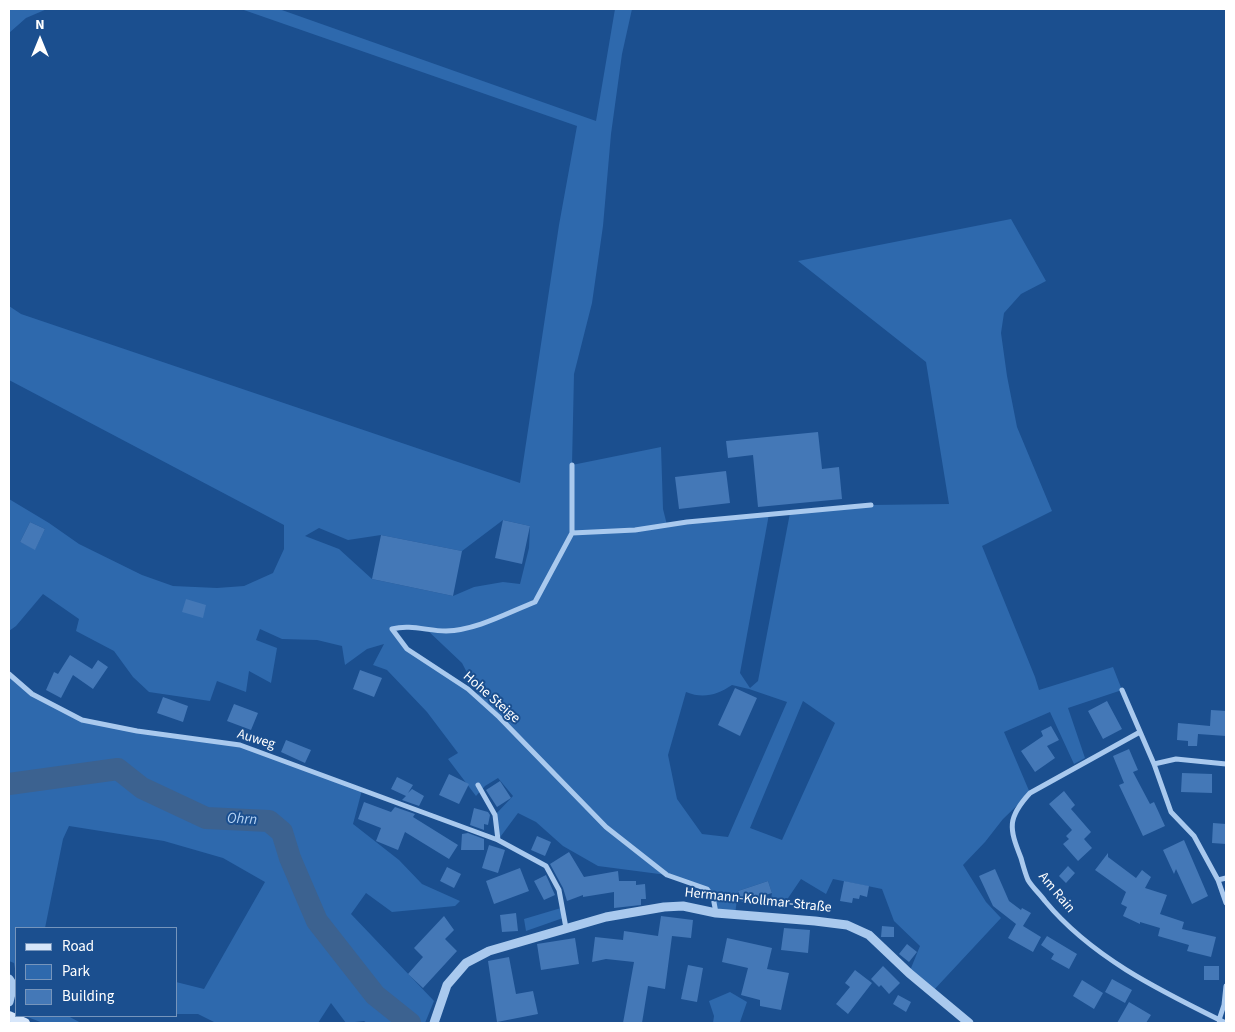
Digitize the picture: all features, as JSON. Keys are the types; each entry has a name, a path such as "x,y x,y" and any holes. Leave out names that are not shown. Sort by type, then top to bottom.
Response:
{"main road":[{"path":"9,1016 25,1023"}],"street":[{"name":"Hohe Steige","path":"572,466 572,533 535,602 474,627 446,631 400,627 392,629 407,649 468,689 493,712 606,827 667,875 707,889 714,897 716,913"},
{"path":"572,533 635,530 687,522 871,505"},
{"name":"Auweg","path":"9,674 32,694 82,720 137,731 240,745 498,840 546,866 559,890 566,928"},
{"path":"1122,690 1154,764 1171,812 1194,836 1218,880 1226,903"},
{"name":"Am Rain","path":"1140,732 1030,793 1018,806 1012,820 1012,837 1029,880 1054,912 1094,948 1166,994 1226,1023"},
{"path":"1154,764 1176,759 1226,764"},
{"path":"478,785 496,815 498,840"},
{"path":"1218,880 1226,878"},
{"name":"Hermann-Kollmar-Straße","path":"436,1019 447,985 466,963 488,951 606,917 664,907 684,906 716,913 847,925 869,935 909,973 969,1023"},
{"path":"9,980 13,985 9,1002"},
{"path":"1219,1020 1224,1005 1226,986"}],"green space":[{"path":"9,9 47,9 26,18 9,33"},
{"path":"241,9 279,9 596,121 615,9 632,9 622,54 611,134 603,226 592,303 574,374 572,465 661,447 663,509 667,525 769,514 740,673 750,688 758,681 790,513 871,505 949,504 926,362 798,261 1011,219 1046,281 1021,294 1004,313 1001,333 1017,427 1052,511 982,546 1039,690 1113,667 1122,690 1068,708 1085,758 1074,764 1050,712 1004,732 1030,793 1003,819 985,842 963,865 986,902 1001,918 932,992 909,973 920,946 894,921 882,889 833,879 826,894 801,879 782,907 770,904 772,893 768,881 738,891 735,915 716,913 713,897 707,889 667,875 598,866 563,846 536,822 518,813 498,840 495,815 513,796 498,778 485,786 476,796 448,759 458,753 427,712 387,670 373,665 384,644 367,649 345,665 342,646 317,640 282,639 260,629 256,640 277,648 271,683 249,671 246,692 217,681 210,701 149,692 133,677 114,651 76,631 79,619 43,594 16,626 9,631 9,499 79,544 142,575 173,586 217,588 244,586 273,573 284,549 284,525 9,380 9,306 21,314 520,483 559,225 577,126","holes":["503,520 530,526 529,548 520,584 503,582 474,587 453,596 372,579 339,549 305,536 319,528 348,540 381,535 462,551","30,522 45,529 35,549 20,542","425,628 462,663 481,700 407,649 392,629","732,685 787,702 728,837 702,834 677,799 668,755 686,692 710,695","803,701 835,723 782,840 750,828"]},
{"path":"9,674 32,694 82,720 240,745 362,790 353,824 399,860 422,884 460,901 455,906 392,912 366,893 351,914 434,1001 425,1023 367,1023 364,1021 346,1023 331,1003 318,1023 216,1023 198,1014 178,1014 178,982 204,989 265,882 223,858 164,841 69,826 63,839 45,927 15,927 15,968 14,963 9,961"},
{"path":"561,908 563,918 526,931 524,919"},
{"path":"730,992 747,1002 740,1022 742,1023 713,1023 714,1016 709,1001"},
{"path":"28,1017 70,1017 81,1023 43,1023"}],"building":[{"path":"818,432 822,469 839,467 842,499 758,507 753,455 728,458 726,441"},
{"path":"726,471 730,503 679,509 675,477"},
{"path":"503,520 530,526 522,564 495,558"},
{"path":"30,522 45,529 35,550 20,542"},
{"path":"381,535 462,551 453,596 372,579"},
{"path":"186,599 206,605 203,618 182,612"},
{"path":"70,655 92,669 98,660 108,667 93,689 73,675 61,698 46,690 54,672 58,674"},
{"path":"360,670 382,678 374,697 353,689"},
{"path":"735,688 757,698 740,736 718,725"},
{"path":"163,697 188,706 183,722 157,713"},
{"path":"1107,701 1122,729 1103,739 1088,711"},
{"path":"234,704 258,713 251,730 227,721"},
{"path":"1211,710 1226,711 1226,736 1198,734 1197,746 1188,746 1188,741 1177,740 1178,723 1210,726"},
{"path":"1051,726 1059,740 1047,746 1055,758 1035,772 1021,751 1043,736 1041,731"},
{"path":"286,740 311,750 305,763 281,752"},
{"path":"1129,749 1138,770 1133,772 1150,804 1154,802 1165,826 1143,836 1119,785 1124,783 1113,756"},
{"path":"1182,773 1212,774 1212,793 1181,792"},
{"path":"449,774 469,784 459,804 439,795"},
{"path":"397,777 413,785 408,793 412,789 424,796 419,806 402,800 406,796 391,789"},
{"path":"500,781 511,798 497,807 486,790"},
{"path":"1064,791 1075,805 1071,809 1091,832 1084,839 1092,848 1078,861 1063,844 1069,839 1066,836 1072,830 1049,804"},
{"path":"364,802 391,812 395,807 415,814 413,817 458,845 449,859 405,832 398,850 376,841 381,828 358,819"},
{"path":"474,808 488,812 490,815 488,825 484,824 484,830 470,825"},
{"path":"1213,823 1226,824 1226,844 1212,843"},
{"path":"468,833 484,839 484,850 461,850 462,834"},
{"path":"537,836 551,842 545,856 531,850"},
{"path":"1184,840 1208,896 1192,904 1176,869 1174,874 1163,850"},
{"path":"489,845 505,850 498,873 482,868"},
{"path":"569,852 584,877 618,871 619,881 636,881 636,885 645,884 646,899 641,899 641,905 614,908 614,892 583,897 583,895 567,901 563,888 550,864"},
{"path":"1108,853 1108,857 1136,878 1142,870 1151,877 1145,888 1167,895 1160,914 1184,922 1182,929 1216,937 1211,957 1187,951 1189,945 1158,936 1160,928 1140,922 1140,924 1123,916 1127,907 1121,904 1126,892 1095,870"},
{"path":"1068,866 1075,873 1066,883 1059,876"},
{"path":"447,867 461,874 454,888 440,881"},
{"path":"520,868 529,891 494,904 486,881"},
{"path":"995,869 1009,901 1021,910 1022,908 1031,913 1023,926 1041,937 1033,952 1008,938 1016,924 993,906 979,876"},
{"path":"546,875 555,895 544,900 534,881"},
{"path":"768,881 772,893 742,902 738,891"},
{"path":"844,881 869,886 867,897 860,895 859,899 853,898 852,903 840,901"},
{"path":"516,913 518,931 502,932 500,915"},
{"path":"444,916 454,930 445,939 457,951 423,988 408,974 423,957 414,948"},
{"path":"661,916 693,920 691,938 672,936 665,989 648,986 642,1023 623,1023 634,962 606,959 592,962 595,937 623,940 624,931 658,936"},
{"path":"882,926 894,927 894,937 881,937"},
{"path":"784,928 810,930 808,953 781,950"},
{"path":"1047,936 1077,954 1069,969 1051,959 1054,954 1041,945"},
{"path":"575,938 579,964 541,970 537,944"},
{"path":"727,938 772,948 767,969 789,973 781,1010 760,1006 760,1000 741,995 748,968 722,962"},
{"path":"907,944 917,952 909,962 899,954"},
{"path":"509,957 516,994 533,991 538,1014 497,1022 488,961"},
{"path":"688,965 703,968 697,1002 681,999"},
{"path":"883,966 900,983 889,994 881,985 879,987 871,979"},
{"path":"1204,966 1219,966 1219,980 1204,980"},
{"path":"855,970 872,983 848,1014 836,1004 850,987 845,983"},
{"path":"1112,979 1132,990 1125,1003 1105,992"},
{"path":"1082,980 1103,993 1094,1009 1073,996"},
{"path":"898,995 911,1002 906,1012 893,1004"},
{"path":"1129,1002 1151,1015 1146,1023 1117,1023"}],"waterway":[{"name":"Ohrn","path":"9,784 118,769 142,788 206,818 269,821 282,832 290,858 317,921 375,995 410,1023"}]}
